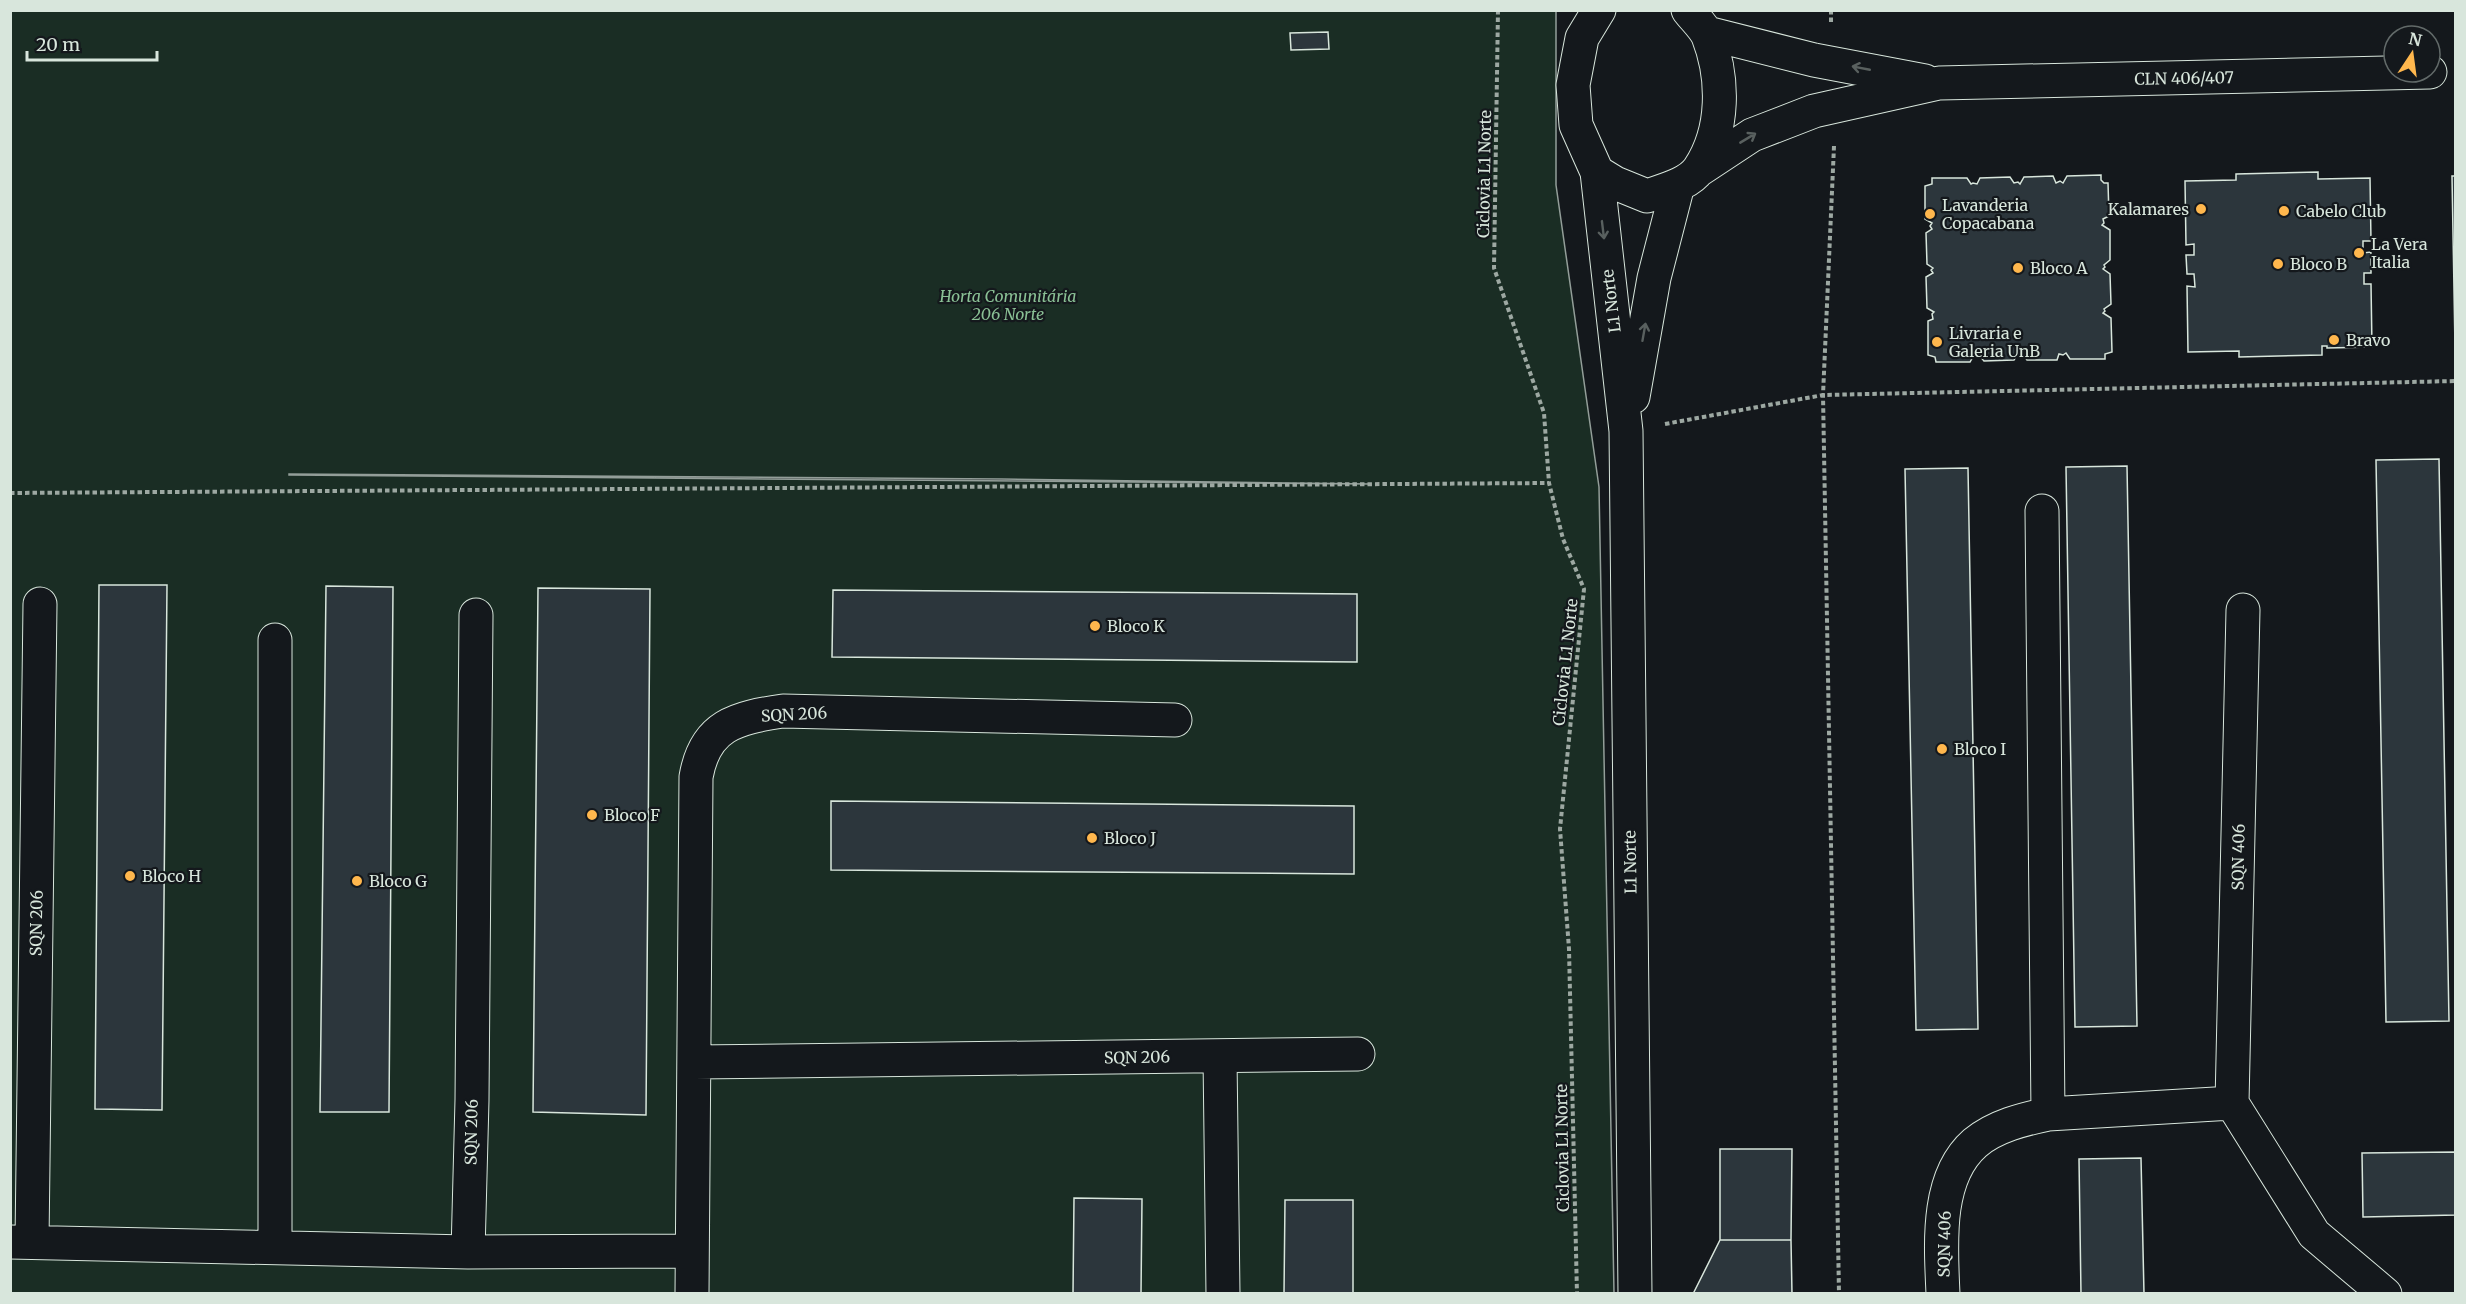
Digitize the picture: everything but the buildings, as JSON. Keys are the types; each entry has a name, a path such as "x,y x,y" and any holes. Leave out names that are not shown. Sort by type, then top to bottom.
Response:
{"street":[{"name":"L1 Norte","path":"1599,11 1582,38 1573,85 1576,125 1597,172 1626,431 1635,1293"},
{"name":"CLN 406/407","path":"1697,22 1832,63 1939,83"},
{"name":"L1 Norte","path":"1626,431 1654,278 1688,178 1716,131 1720,86 1697,22"},
{"name":"CLN 406/407","path":"1597,172 1615,183 1647,196 1688,178 1752,135 1814,111 1939,83 2382,73"},
{"path":"2042,512 2048,1114"},
{"name":"SQN 206","path":"40,604 21,1242 468,1252 691,1251"},
{"name":"SQN 406","path":"1943,1293 1941,1240 1946,1195 1960,1163 1975,1143 2024,1119 2048,1114 2232,1103 2243,610"},
{"name":"SQN 206","path":"468,1252 472,1100 476,615"},
{"path":"275,640 276,1247"},
{"name":"SQN 206","path":"692,1293 696,777 700,756 719,730 755,715 783,711 1174,720"},
{"name":"SQN 206","path":"694,1062 1358,1054"},
{"path":"1220,1056 1223,1293"},
{"path":"2232,1103 2314,1234 2385,1293"}],"path":[{"name":"Ciclovia L1 Norte","path":"1498,10 1494,268 1544,413 1550,483 1563,539 1584,589 1560,829 1569,949 1577,1293"},
{"path":"1831,10 1832,63"},
{"path":"1835,106 1823,395 1839,1293"},
{"path":"1626,431 1823,395 2456,381"},
{"path":"10,493 1550,483"}],"green space":[{"name":"Horta Comunitária 206 Norte","path":"10,11 1556,11 1556,185 1599,487 1614,1293 11,1293","holes":["289,474 1001,479 1371,484"]}],"place":[{"name":"Kalamares","path":"2201,209"},
{"name":"Cabelo Club","path":"2284,211"},
{"name":"Lavanderia Copacabana","path":"1930,214"},
{"name":"La Vera Italia","path":"2359,253"},
{"name":"Bloco B","path":"2278,264"},
{"name":"Bloco A","path":"2018,268"},
{"name":"Bravo","path":"2334,340"},
{"name":"Livraria e Galeria UnB","path":"1937,342"},
{"name":"Bloco K","path":"1095,626"},
{"name":"Bloco I","path":"1942,749"},
{"name":"Bloco F","path":"592,815"},
{"name":"Bloco J","path":"1092,838"},
{"name":"Bloco H","path":"130,876"},
{"name":"Bloco G","path":"357,881"}]}
